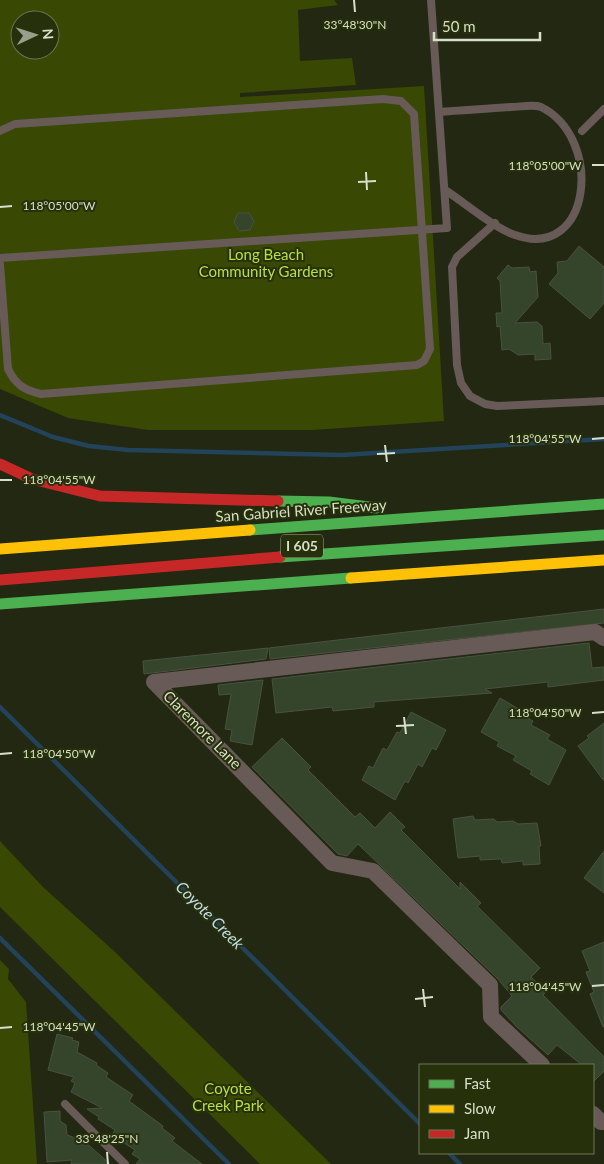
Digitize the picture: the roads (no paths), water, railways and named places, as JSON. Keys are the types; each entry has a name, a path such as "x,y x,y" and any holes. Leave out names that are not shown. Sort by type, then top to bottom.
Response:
{"highway":[{"path":"0,464 32,479 100,496 329,502 440,515"},
{"name":"San Gabriel River Freeway","path":"0,549 604,504"},
{"name":"I 605","path":"0,576 604,525"},
{"name":"I 605","path":"0,576 604,535"},
{"path":"0,604 604,560"}],"street":[{"name":"Claremore Lane","path":"541,1064 491,1017 490,986 373,871 332,862 154,682 595,632 604,638"},
{"path":"594,1115 601,1122 604,1122"}],"lane":[{"path":"0,258 447,228 432,0"},
{"path":"0,131 15,124 382,99 401,101 414,114 430,348 424,361 417,365 41,394 25,390 14,381 8,369 0,264"},
{"path":"439,112 538,106 559,113 580,129 604,109"},
{"path":"444,190 514,235 541,237 561,232 584,216"},
{"path":"495,223 457,257 452,267 456,365 465,391 474,400 497,406 604,401"},
{"path":"64,1104 125,1164"}],"waterway":[{"path":"0,415 53,437 89,446 128,450 342,455 604,439"},
{"name":"Coyote Creek","path":"0,707 419,1123"},
{"path":"0,938 229,1164"},
{"name":"Coyote Creek","path":"450,1154 460,1164"}],"park label":[{"name":"Long Beach Community Gardens","path":"266,264"},
{"name":"Coyote Creek Park","path":"228,1098"}]}
